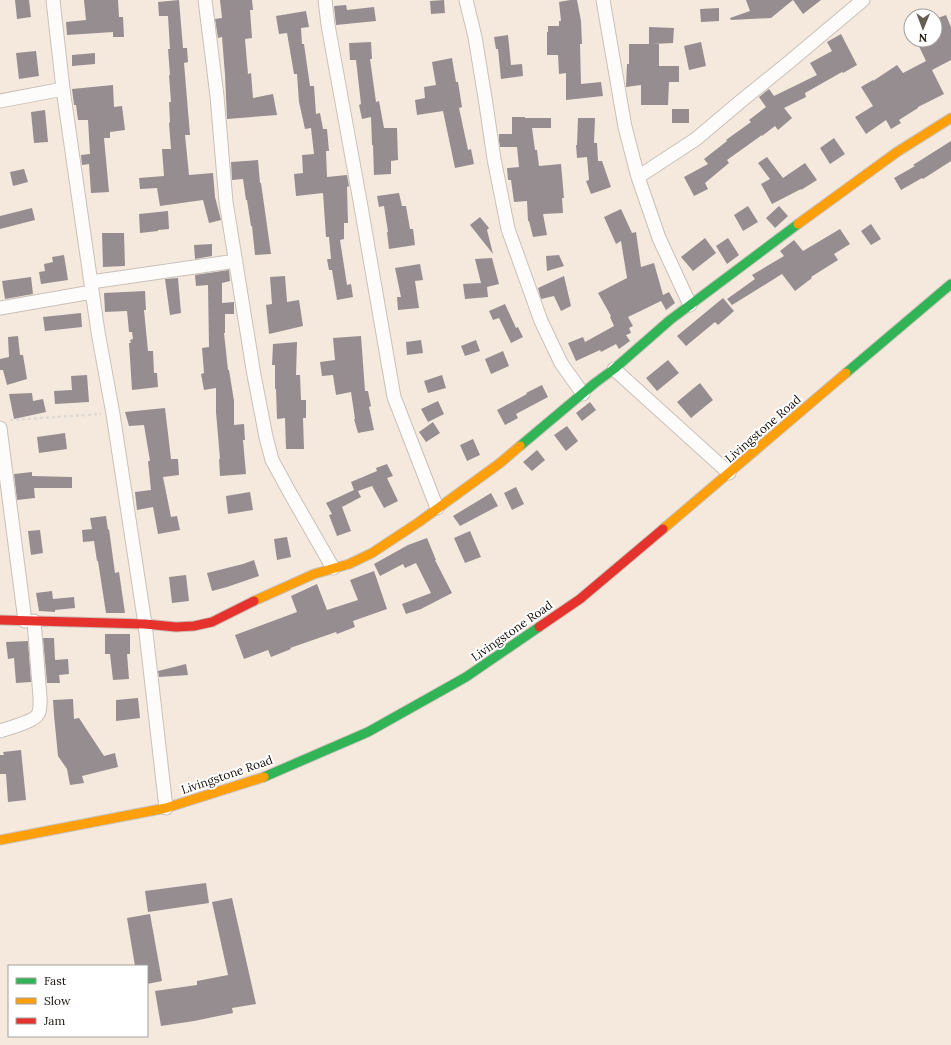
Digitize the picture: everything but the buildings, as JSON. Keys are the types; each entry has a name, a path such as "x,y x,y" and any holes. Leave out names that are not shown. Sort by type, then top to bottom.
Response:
{"main road":[{"path":"0,620 145,624 176,628 194,626 212,622 314,574 349,564 372,553 420,522 500,463 614,369 670,320 823,205 890,156 951,118"},
{"name":"Livingstone Road","path":"0,840 166,808 262,778 368,732 466,677 580,599 951,284"}],"street":[{"path":"54,0 63,89 98,332 113,414 145,624 166,808"},
{"path":"205,0 217,96 226,202 254,375 266,437 272,460 332,568"},
{"path":"325,0 328,25 394,397 437,508"},
{"path":"466,0 475,37 494,159 508,229 541,321 562,363 582,394"},
{"path":"603,0 625,127 638,177 659,238 690,305"},
{"path":"638,177 696,139 863,0"},
{"path":"0,101 63,89"},
{"path":"0,308 92,287 236,261"},
{"path":"614,369 729,474"},
{"path":"0,731 31,720 38,715 40,710 40,697 4,424"}],"path":[{"path":"4,424 113,414"}],"traffic: fast":[{"path":"520,446 595,383 614,369 670,320 798,224"},
{"path":"846,373 951,284"},
{"path":"264,777 368,732 466,677 539,627"}],"traffic: slow":[{"path":"798,224 897,152 951,118"},
{"path":"663,529 846,373"},
{"path":"254,601 314,574 349,564 372,553 419,522 500,463 520,446"},
{"path":"0,840 166,808 264,777"}],"traffic: jam":[{"path":"539,627 580,599 663,529"},
{"path":"0,620 145,624 176,627 194,626 212,622 254,601"}]}
